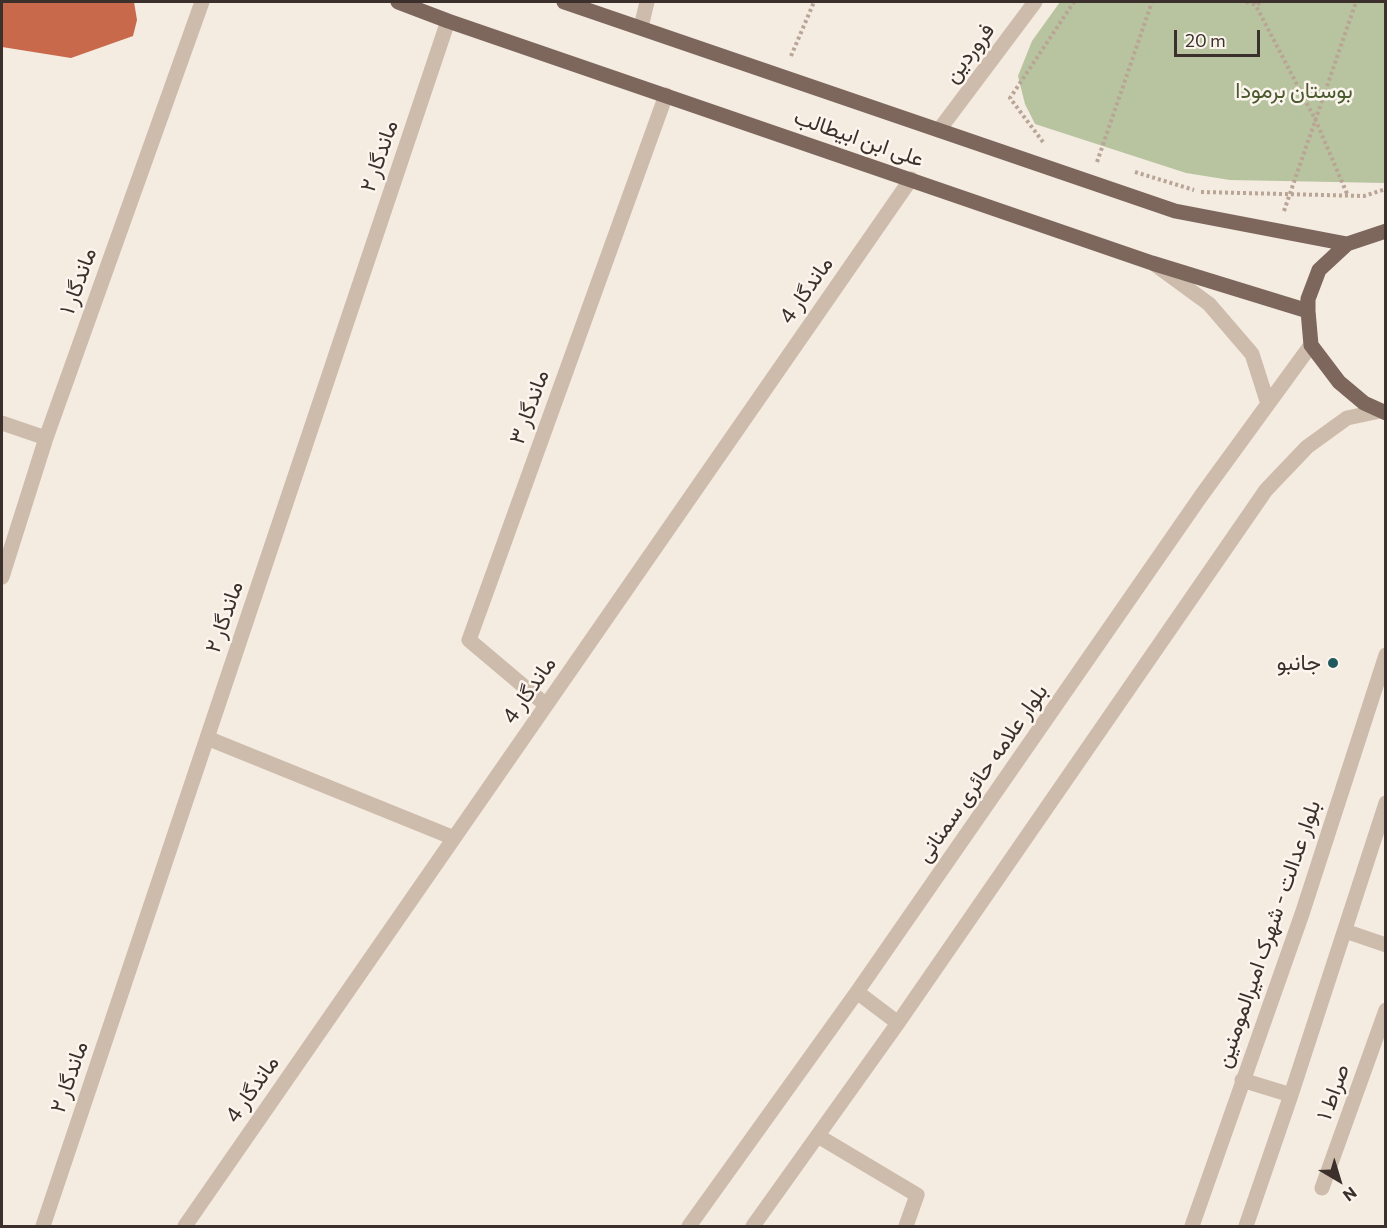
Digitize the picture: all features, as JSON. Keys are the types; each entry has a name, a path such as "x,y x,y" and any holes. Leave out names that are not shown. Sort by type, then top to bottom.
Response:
{"main road":[{"name":"علی ابن ابیطالب","path":"398,2 1152,263 1308,311"},
{"name":"علی ابن ابیطالب","path":"564,2 1175,211 1347,244"},
{"path":"1383,412 1364,403 1339,382 1311,345 1308,299 1319,270 1347,244 1386,231"}],"street":[{"name":"ماندگار ۱","path":"2,577 46,438 201,2"},
{"path":"641,27 647,2"},
{"name":"فروردین","path":"939,130 1035,2"},
{"name":"ماندگار ۲","path":"43,1227 448,21"},
{"name":"ماندگار ۳","path":"546,705 469,639 666,95"},
{"name":"ماندگار 4","path":"185,1227 911,179"},
{"path":"1152,263 1209,304 1252,354 1268,404"},
{"name":"بلوار علامه حائری سمنانی","path":"689,1227 857,992 1194,506 1311,345"},
{"path":"753,1227 898,1023 1266,490 1307,447 1347,418 1383,412"},
{"path":"2,423 46,438"},
{"name":"بلوار عدالت - شهرک امیرالمومنین","path":"1192,1227 1302,914 1386,655"},
{"path":"207,738 454,838"},
{"path":"1246,1227 1292,1095 1386,803"},
{"path":"1345,931 1386,945"},
{"path":"857,992 898,1023"},
{"name":"صراط ۱","path":"1322,1188 1386,1010"},
{"path":"1242,1080 1292,1095"},
{"path":"818,1136 917,1195 906,1227"}],"path":[{"path":"783,76 814,2"},
{"path":"1043,143 1010,99 1074,2"},
{"path":"1089,182 1152,2"},
{"path":"1246,2 1262,2"},
{"path":"1275,231 1291,194 1356,2"},
{"path":"1255,3 1316,121 1348,196"},
{"path":"1087,156 1098,160"},
{"path":"1132,170 1199,192 1364,196 1386,189"}],"green space":[{"name":"بوستان برمودا","path":"1060,2 1385,2 1385,183 1230,180 1186,173 1035,124 1025,104 1018,76 1032,41"}],"building":[{"path":"2,2 134,2 137,20 133,36 71,58 2,47"}],"place":[{"name":"جانبو","path":"1333,663"}]}
